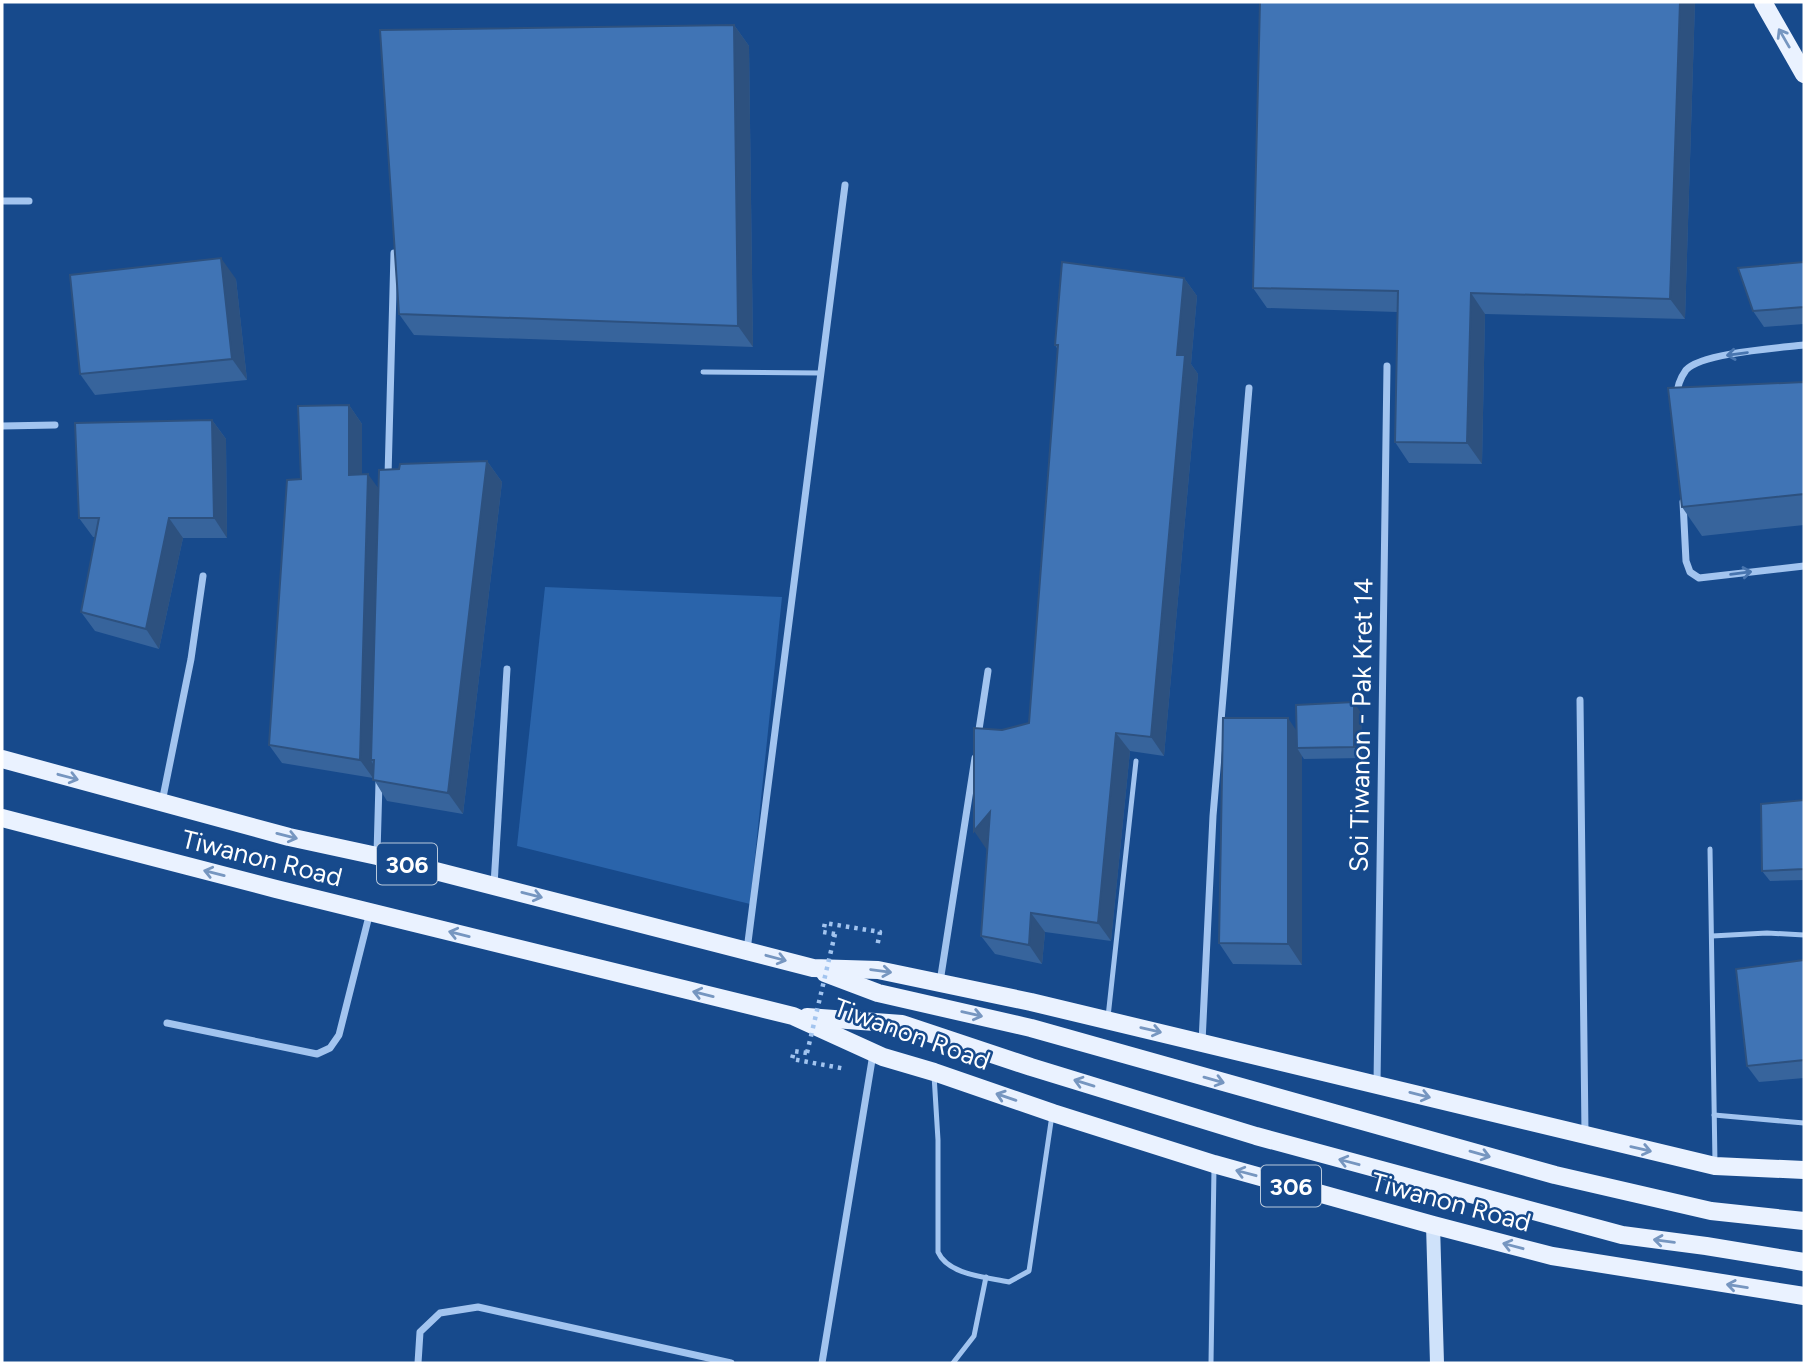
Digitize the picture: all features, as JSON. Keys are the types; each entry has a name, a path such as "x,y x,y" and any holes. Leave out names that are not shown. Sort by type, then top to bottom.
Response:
{"main road":[{"path":"1763,2 1804,74"},
{"name":"Tiwanon Road","path":"2,759 289,837 377,856 813,968 878,970 940,982 1202,1042 1715,1166 1804,1170"},
{"name":"Tiwanon Road","path":"2,818 793,1016 873,1053 1052,1113 1214,1164 1433,1225 1552,1256 1804,1296"},
{"name":"306","path":"813,968 878,993 1031,1028 1555,1175 1711,1211 1804,1221"},
{"name":"306","path":"793,1016 902,1024 1256,1136 1622,1236 1804,1262"}],"street":[{"path":"747,950 845,185"},
{"path":"2,201 29,201"},
{"path":"387,486 394,253"},
{"path":"1678,401 1677,388 1687,369 1711,358 1804,345"},
{"name":"Soi Tiwanon - Pak Kret 14","path":"1377,1084 1387,366"},
{"path":"1202,1042 1213,816 1249,388"},
{"path":"2,426 55,425"},
{"path":"1683,495 1686,561 1690,572 1699,578 1804,566"},
{"path":"162,803 191,659 203,576"},
{"path":"494,886 507,669"},
{"path":"978,739 988,671"},
{"path":"1580,700 1585,1136"},
{"path":"940,982 976,752"},
{"path":"377,856 379,774"},
{"path":"167,1023 317,1054 330,1048 339,1035 370,912"},
{"path":"822,1363 873,1053"},
{"path":"1433,1225 1437,1363"},
{"path":"418,1363 420,1332 440,1314 478,1307 715,1362 731,1363"}],"lane":[{"path":"703,372 821,373"},
{"path":"1108,1020 1136,761"},
{"path":"1710,849 1715,1166"},
{"path":"1712,936 1767,933 1804,935"},
{"path":"934,1072 938,1140 938,1252 942,1261 953,1268 1009,1282 1029,1271 1052,1113"},
{"path":"1714,1115 1804,1123"},
{"path":"1211,1363 1214,1164"},
{"path":"953,1363 974,1336 986,1277"}],"path":[{"path":"853,1070 792,1059 794,1051 807,1053 835,934 823,932 825,923 880,932"}],"shaded area":[{"path":"545,587 782,597 750,904 517,846"}],"building":[{"path":"1260,2 1680,2 1670,299 1471,293 1467,443 1395,442 1398,291 1253,288"},
{"path":"734,25 738,326 399,314 380,30"},
{"path":"221,258 232,359 80,374 70,275"},
{"path":"1062,262 1184,278 1177,355 1185,355 1151,737 1116,733 1098,923 1031,913 1029,945 981,936 990,812 974,831 974,728 1002,730 1029,723"},
{"path":"1804,262 1804,307 1753,311 1738,268"},
{"path":"1804,382 1804,494 1682,507 1668,388"},
{"path":"349,405 349,475 368,474 360,760 269,745 287,480 301,479 298,406"},
{"path":"212,420 214,518 169,518 146,629 81,612 99,518 79,518 75,423"},
{"path":"487,461 448,793 373,780 374,760 371,760 379,470 399,469 400,464"},
{"path":"1354,702 1354,747 1297,748 1296,705"},
{"path":"1223,718 1288,718 1288,944 1219,943"},
{"path":"1804,800 1804,869 1762,871 1761,804"},
{"path":"1804,960 1804,1060 1747,1066 1736,969"}]}
